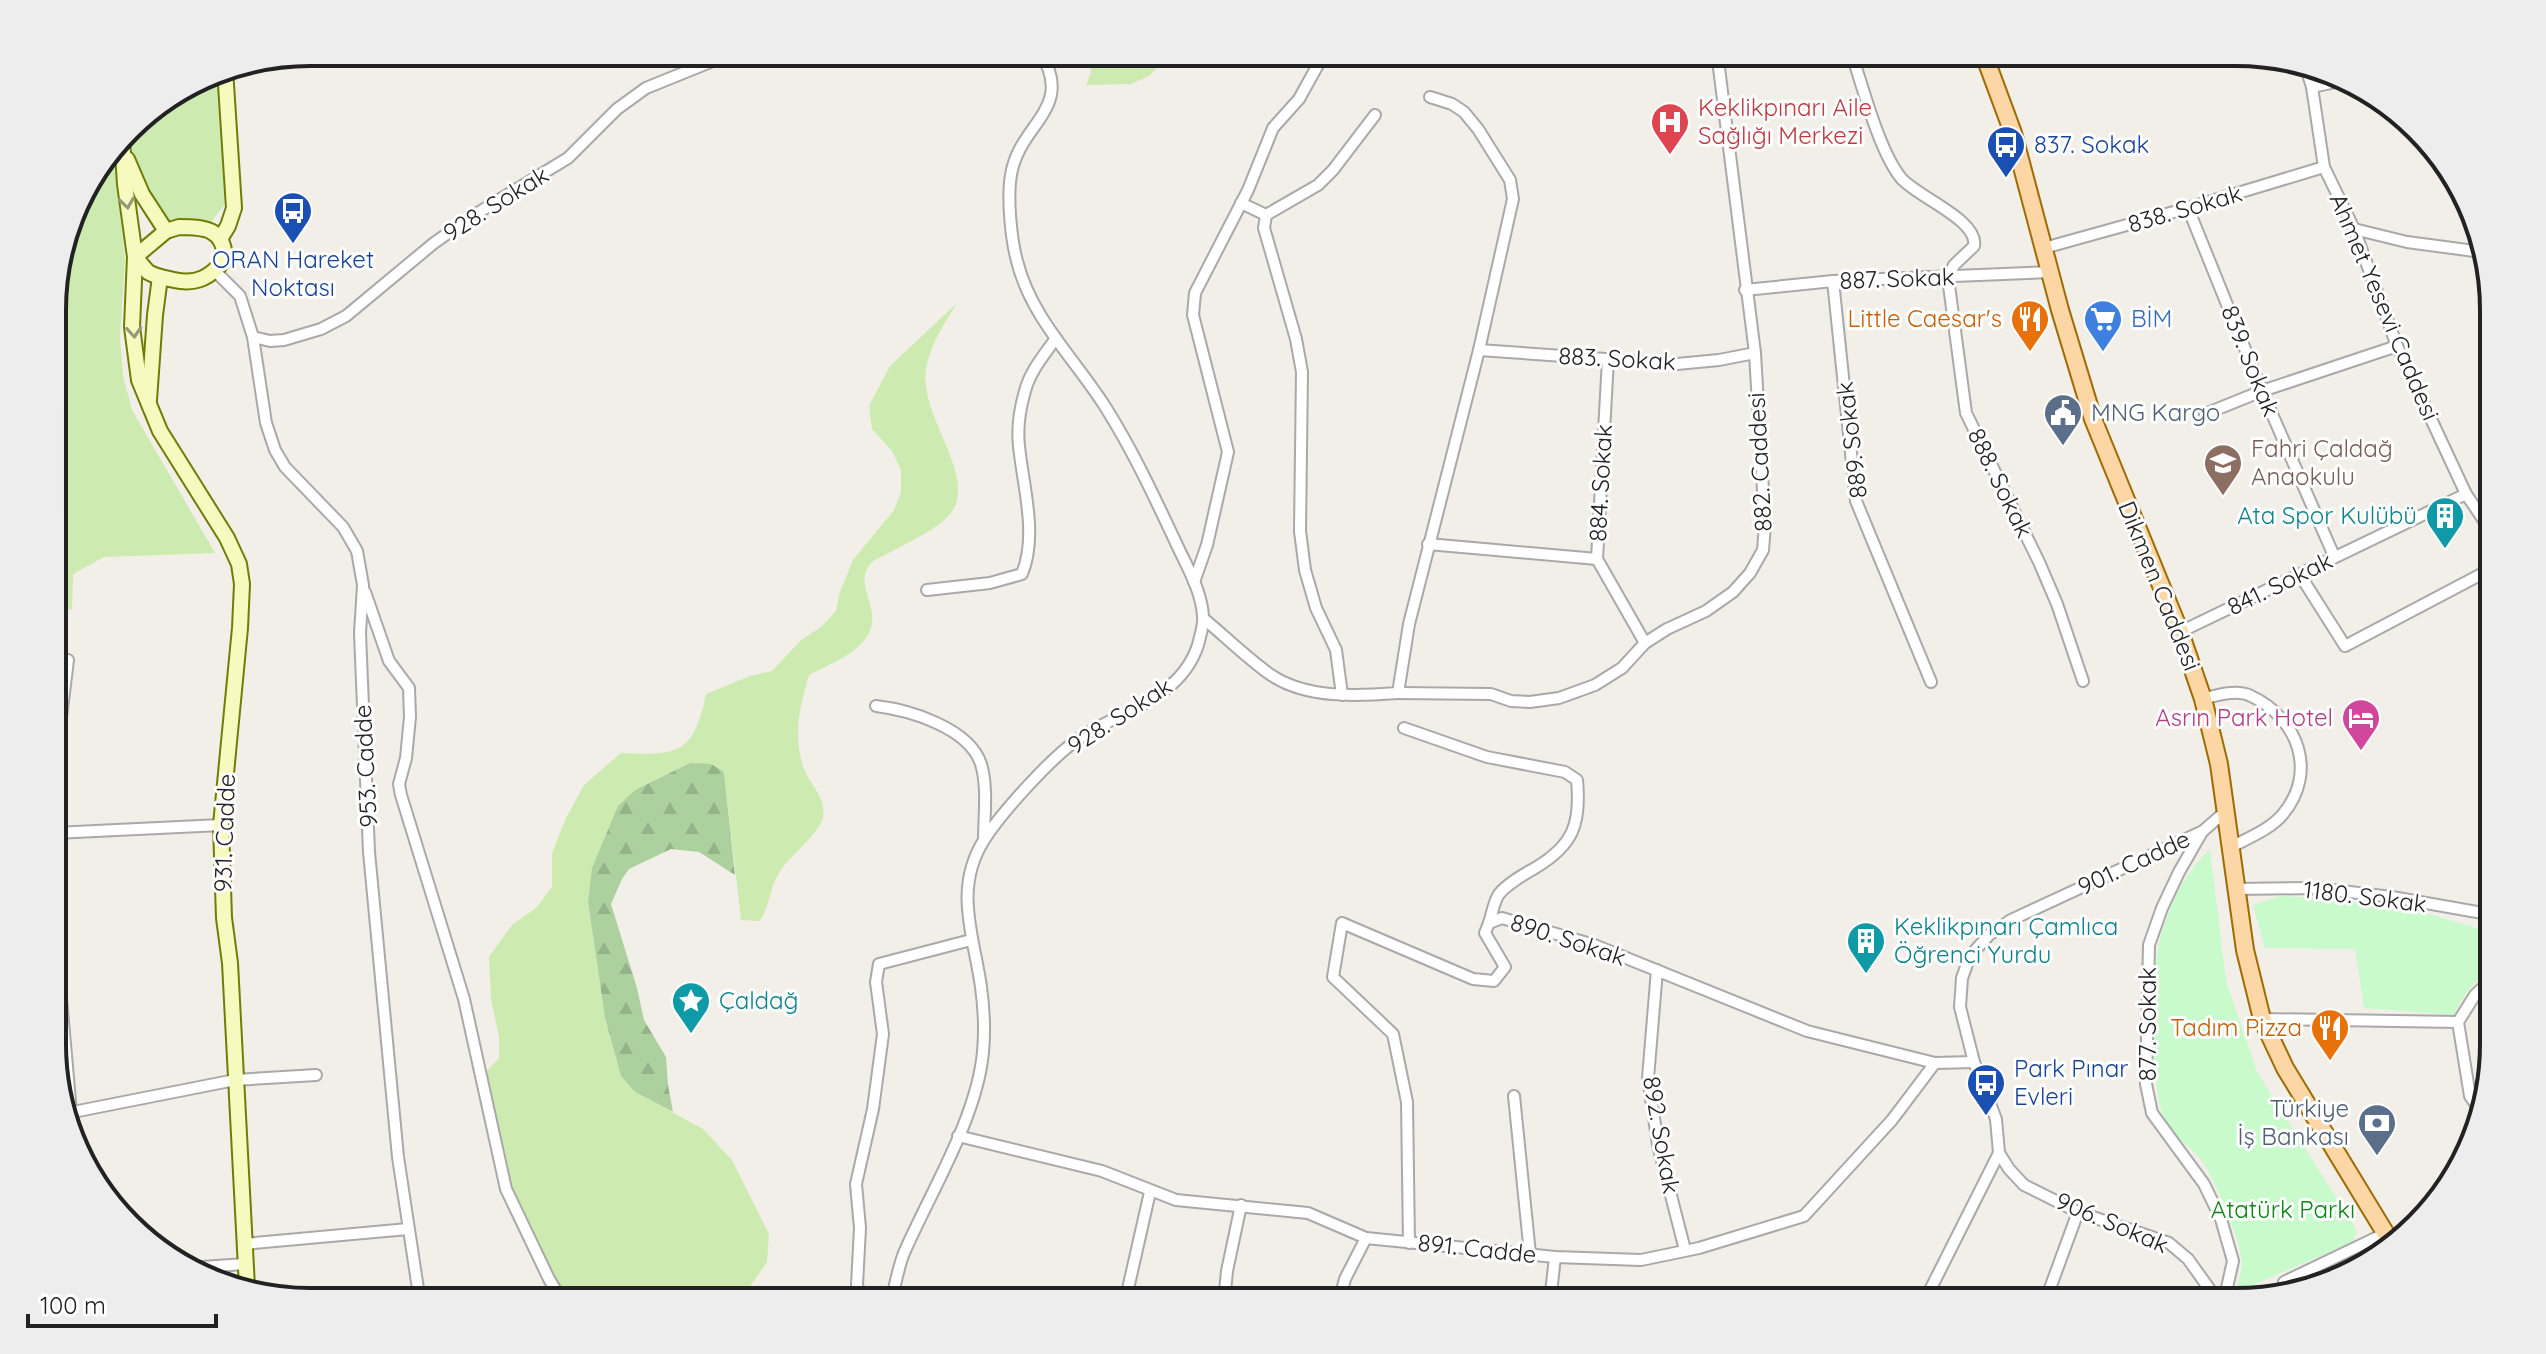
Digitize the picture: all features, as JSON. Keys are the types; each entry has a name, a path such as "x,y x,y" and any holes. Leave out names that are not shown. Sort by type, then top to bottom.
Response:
{"main road":[{"name":"Dikmen Caddesi","path":"1989,66 2013,133 2093,419 2180,632 2203,699 2219,764 2245,950 2262,1019 2285,1068 2387,1235"},
{"path":"220,239 234,208 226,81"},
{"path":"125,152 142,194 166,231"},
{"name":"931. Cadde","path":"123,154 135,257 132,327 139,380 160,431 227,538 239,564 242,584 221,825 246,1279"},
{"path":"179,227 206,229 220,239 225,249 225,259 215,271 200,280 186,282 160,277 148,272 135,257 166,231 179,227"},
{"name":"931. Cadde","path":"149,404 160,277"}],"street":[{"name":"928. Sokak","path":"253,337 284,340 321,329 346,316 434,243 568,158 617,109 646,88 700,66"},
{"path":"1048,66 1052,74 1053,92 1017,154 1011,176 1012,244 1022,280 1036,311 1104,405 1138,461 1194,582 1204,619"},
{"path":"1194,582 1207,545 1228,452 1193,315 1195,293 1241,203 1273,128 1299,99 1317,66"},
{"name":"882. Caddesi","path":"1204,619 1279,680 1302,688 1342,695 1491,694 1511,701 1530,702 1559,698 1595,685 1622,668 1645,643 1706,611 1733,592 1750,573 1763,550 1765,525 1755,353 1719,66"},
{"path":"1856,66 1888,159 1902,179 1972,232 1974,246 1954,265 1948,278"},
{"name":"Ahmet Yesevi Caddesi","path":"2309,78 2324,167 2354,229 2397,346 2466,494 2480,515"},
{"path":"2312,87 2326,84"},
{"path":"1398,693 1403,652 1428,544 1479,350 1513,199 1510,180 1464,112 1452,104 1430,97"},
{"path":"1266,215 1318,185 1375,115"},
{"name":"838. Sokak","path":"2044,248 2324,167"},
{"path":"1241,203 1266,215"},
{"name":"839. Sokak","path":"2188,208 2262,391 2334,556"},
{"path":"1266,215 1264,228 1267,243 1296,339 1302,372 1300,531 1305,570 1312,599 1336,650 1342,695"},
{"path":"2354,229 2407,242 2473,251"},
{"name":"953. Cadde","path":"215,271 240,296 253,337 266,423 275,450 285,467 343,527 357,551 363,585 360,633 369,852 385,1034 418,1288"},
{"name":"887. Sokak","path":"1745,290 1833,281 2050,272"},
{"name":"888. Sokak","path":"1948,278 1966,413 2039,562 2083,681"},
{"name":"889. Sokak","path":"1833,281 1856,501 1931,682"},
{"path":"927,590 990,583 1022,574 1027,562 1029,541 1019,418 1025,388 1033,370 1056,338"},
{"path":"2205,414 2262,391 2397,346"},
{"name":"883. Sokak","path":"1479,350 1677,364 1755,353"},
{"name":"884. Sokak","path":"1608,359 1597,559 1645,643"},
{"name":"841. Sokak","path":"2180,632 2466,494"},
{"path":"1428,544 1597,559"},
{"path":"2300,575 2345,646 2480,575"},
{"path":"363,585 389,661 409,688 410,717 406,758 399,784 401,795 464,999 506,1189 554,1288"},
{"name":"928. Sokak","path":"894,1288 902,1257 958,1136 983,1054 981,985 971,940 967,897 975,858 984,839 1046,768 1076,741 1121,714 1155,699 1174,683 1192,661 1204,619"},
{"path":"2203,699 2224,694 2250,695 2283,719 2297,740 2301,770 2295,794 2282,815 2231,847"},
{"path":"876,706 919,715 954,732 967,745 981,763 984,839"},
{"path":"1404,728 1487,757 1565,772 1577,780 1578,818 1573,835 1545,862 1498,895 1489,923"},
{"name":"901. Cadde","path":"1999,1153 1996,1119 1974,1062 1960,1007 1962,978 1970,956 1989,935 2011,920 2203,831 2226,811"},
{"path":"66,832 221,825"},
{"name":"877. Sokak","path":"2203,831 2179,872 2149,945 2146,1084 2152,1113 2204,1184 2221,1219 2233,1261 2225,1287"},
{"name":"1180. Sokak","path":"2236,889 2316,888 2480,913"},
{"name":"890. Sokak","path":"1409,1243 1407,1102 1393,1034 1333,977 1342,923 1473,979 1494,981 1505,967 1485,933 1489,923 1502,918 1594,945 1807,1031 1935,1063 1974,1062"},
{"path":"858,1288 860,1228 856,1184 873,1109 883,1034 876,982 879,964 971,940"},
{"name":"892. Sokak","path":"1657,970 1648,1078 1658,1145 1685,1250"},
{"path":"2473,1101 2458,1022 2480,990"},
{"path":"2262,1019 2458,1022"},
{"name":"891. Cadde","path":"958,1136 1102,1171 1176,1200 1308,1213 1366,1238 1555,1257 1641,1260 1804,1216 1892,1120 1935,1063"},
{"path":"75,1111 235,1080 316,1075"},
{"path":"1514,1096 1530,1254"},
{"path":"1931,1287 1999,1153"},
{"name":"906. Sokak","path":"1999,1153 2024,1185 2078,1212 2169,1243 2188,1259 2206,1285"},
{"path":"1128,1288 1150,1192"},
{"path":"1225,1288 1241,1205"},
{"path":"2050,1287 2078,1212"},
{"path":"244,1244 408,1229"},
{"path":"1343,1287 1366,1238"},
{"path":"2284,1282 2375,1244"},
{"path":"1552,1287 1555,1257"},
{"path":"211,1266 245,1264"}],"green space":[{"path":"1090,66 1159,66 1149,76 1131,84 1086,85"},
{"path":"225,82 228,196 206,229 166,231 127,149 149,127 188,99"},
{"path":"115,164 125,260 120,336 123,376 132,410 215,553 104,557 73,574 72,609 67,610 68,278 74,247 91,202"},
{"path":"957,303 931,352 926,369 926,387 952,461 958,495 953,510 941,523 871,563 865,582 872,611 870,632 851,653 809,675 801,709 798,743 805,772 822,803 820,824 777,876 760,921 741,920 724,772 690,763 635,790 618,806 588,902 605,1018 621,1076 635,1092 703,1129 732,1160 769,1234 767,1262 749,1288 556,1288 506,1189 482,1076 499,1058 489,957 512,925 536,908 552,887 552,853 584,785 621,753 657,753 681,747 696,729 706,694 750,676 772,671 801,640 821,627 836,611 853,560 894,510 901,492 901,470 892,451 872,429 869,406 890,366"},
{"path":"690,763 711,764 724,772 735,875 699,852 671,849 629,869 611,904 644,1020 666,1057 673,1112 635,1092 621,1076 605,1018 588,902 592,868 618,806 635,790"},
{"name":"Atatürk Parkı","path":"2210,849 2226,981 2257,1072 2357,1231 2353,1242 2248,1287 2237,1287 2241,1253 2221,1198 2205,1165 2165,1120 2158,1096 2152,998 2159,944 2177,893"},
{"path":"2280,896 2334,899 2422,912 2480,929 2480,978 2470,988 2454,1015 2364,1008 2355,949 2265,948 2253,905"}],"place":[{"name":"Keklikpınarı Aile Sağlığı Merkezi","path":"1670,156"},
{"name":"837. Sokak","path":"2006,179"},
{"name":"ORAN Hareket Noktası","path":"293,245"},
{"name":"Little Caesar's","path":"2030,353"},
{"name":"BİM","path":"2103,353"},
{"name":"MNG Kargo","path":"2063,447"},
{"name":"Fahri Çaldağ Anaokulu","path":"2223,497"},
{"name":"Ata Spor Kulübü","path":"2445,550"},
{"name":"Asrın Park Hotel","path":"2361,752"},
{"name":"Keklikpınarı Çamlıca Öğrenci Yurdu","path":"1866,975"},
{"name":"Çaldağ","path":"691,1035"},
{"name":"Tadım Pizza","path":"2330,1062"},
{"name":"Park Pınar Evleri","path":"1986,1117"},
{"name":"Türkiye İş Bankası","path":"2377,1157"}]}
